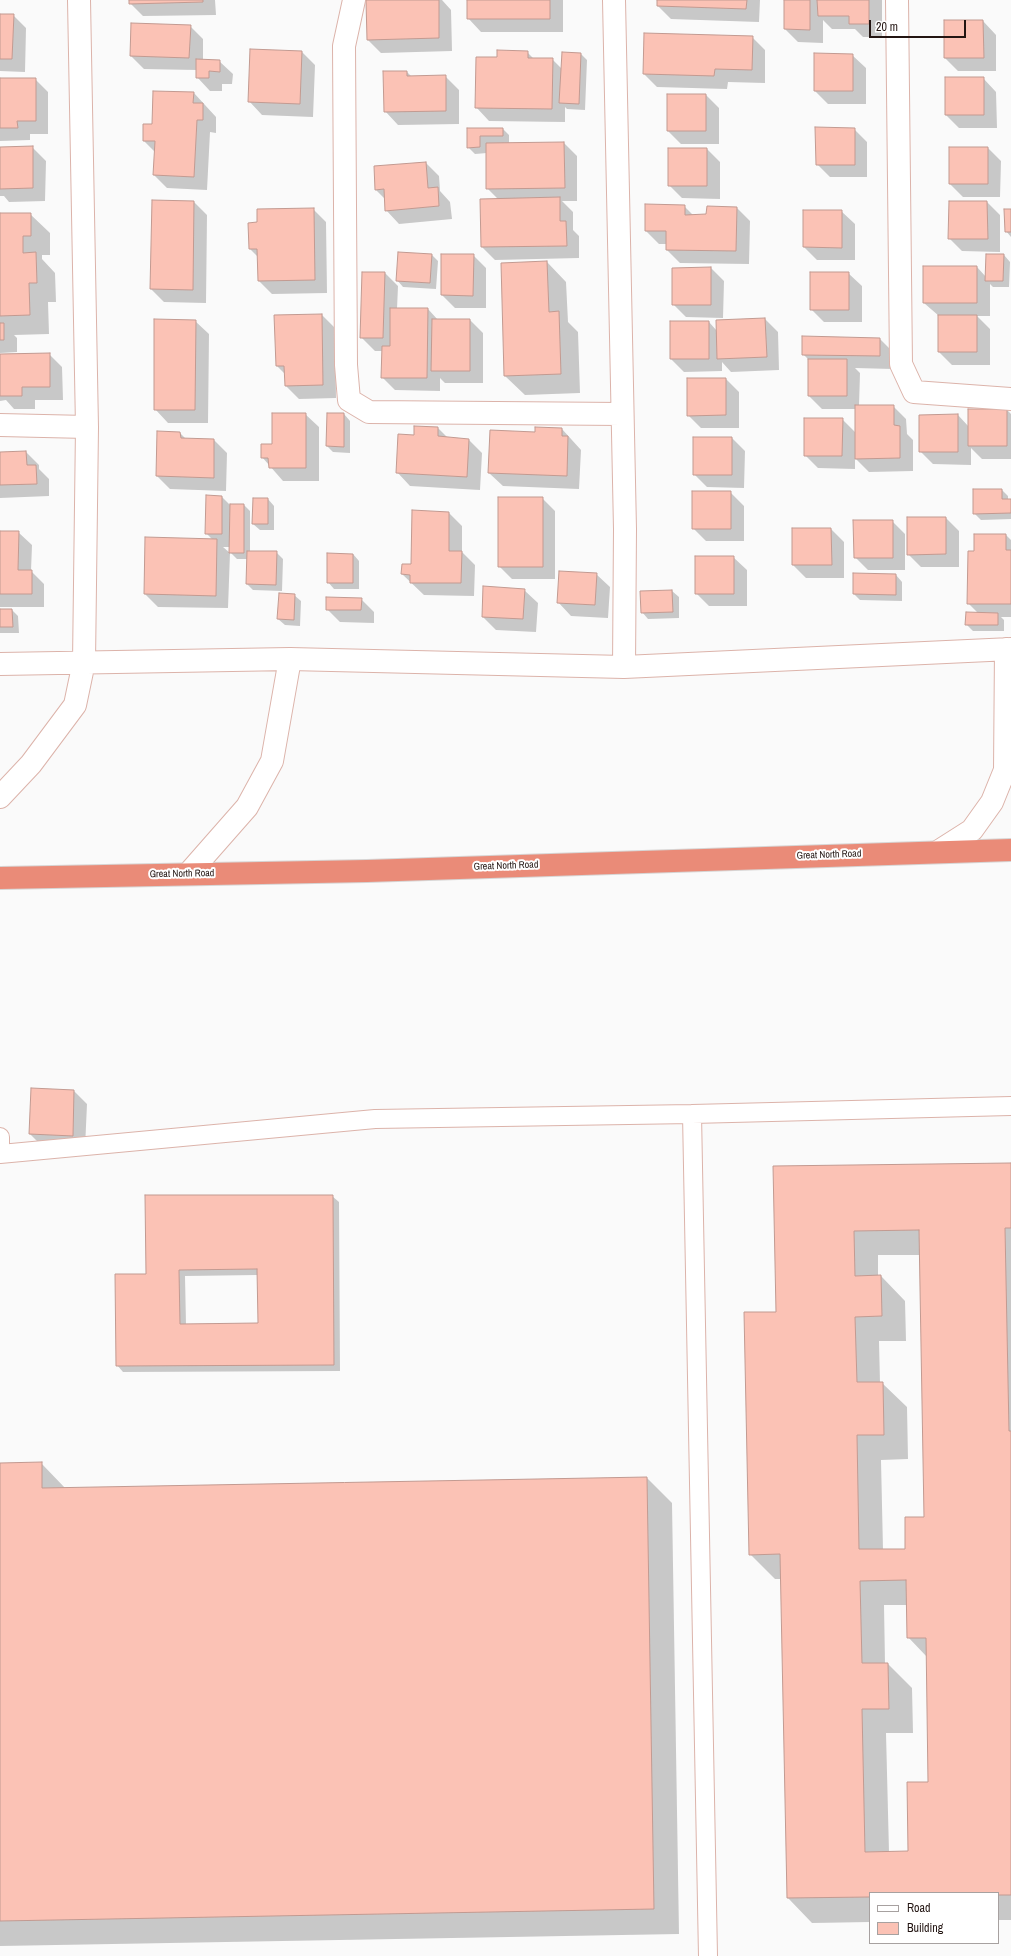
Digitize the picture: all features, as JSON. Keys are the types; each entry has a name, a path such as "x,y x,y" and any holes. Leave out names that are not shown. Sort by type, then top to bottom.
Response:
{"highway":[{"name":"Great North Road","path":"0,878 189,873 367,871 939,851 1011,850"}],"street":[{"path":"0,797 31,764 75,705 84,662 87,427 79,0"},
{"path":"354,0 344,46 346,365 348,400 369,412 622,414"},
{"path":"614,0 625,529 624,667"},
{"path":"897,0 902,364 914,392 1011,399"},
{"path":"0,425 87,427"},
{"path":"0,664 290,660 624,667 1009,649 1005,770 992,802 972,830 939,851"},
{"path":"189,873 246,807 272,761 290,660"}],"lane":[{"path":"0,1137 0,1154 375,1119 692,1114 1011,1106"},
{"path":"692,1114 708,1956"}],"building":[{"path":"129,0 203,0 203,2 129,4"},
{"path":"366,0 439,0 439,38 367,40"},
{"path":"467,0 550,0 550,19 467,19"},
{"path":"657,0 747,0 746,9 657,6"},
{"path":"784,0 810,0 810,30 784,29"},
{"path":"817,0 869,0 869,24 849,24 849,16 818,16"},
{"path":"0,14 14,14 12,59 0,59"},
{"path":"944,20 983,20 984,58 944,58"},
{"path":"131,23 191,25 189,58 130,56"},
{"path":"644,33 753,36 752,70 715,69 714,76 643,74"},
{"path":"250,49 302,51 300,104 248,102"},
{"path":"497,50 528,51 528,58 553,58 552,109 475,108 476,57 497,57"},
{"path":"562,52 581,53 579,104 559,103"},
{"path":"814,53 853,54 853,91 814,91"},
{"path":"196,59 220,60 220,72 209,71 209,78 196,78"},
{"path":"383,71 407,71 407,76 446,75 446,111 384,112"},
{"path":"945,77 984,77 984,115 945,115"},
{"path":"0,78 36,78 36,121 17,121 18,128 0,128"},
{"path":"153,91 194,92 193,103 203,103 203,120 197,120 194,177 153,175 155,141 143,141 143,124 152,124"},
{"path":"667,94 706,94 706,131 667,131"},
{"path":"815,127 855,128 855,165 816,165"},
{"path":"467,128 503,128 503,136 480,136 480,147 467,148"},
{"path":"564,142 565,188 486,189 486,143"},
{"path":"33,146 33,188 0,189 0,147"},
{"path":"949,147 988,147 988,184 949,184"},
{"path":"668,148 707,148 707,186 668,186"},
{"path":"426,162 428,188 438,187 439,206 385,211 384,189 375,190 374,166"},
{"path":"560,197 560,221 566,221 567,246 481,247 480,199"},
{"path":"152,200 194,201 193,290 150,289"},
{"path":"949,201 987,201 988,239 948,239"},
{"path":"645,204 685,205 685,215 706,214 707,206 737,207 736,251 666,250 666,231 645,231"},
{"path":"314,208 315,280 258,281 257,249 249,249 248,223 257,222 257,209"},
{"path":"1004,209 1011,209 1011,232 1005,232"},
{"path":"803,210 842,210 842,248 803,247"},
{"path":"0,213 31,213 31,236 23,236 23,253 36,252 37,283 29,283 30,315 0,316"},
{"path":"398,252 432,254 430,283 396,281"},
{"path":"441,254 474,254 473,296 441,295"},
{"path":"986,254 1004,254 1003,281 985,281"},
{"path":"547,261 549,312 559,311 561,374 504,376 501,263"},
{"path":"923,266 977,266 977,303 923,303"},
{"path":"711,267 711,305 672,305 672,268"},
{"path":"362,272 385,272 383,338 360,338"},
{"path":"810,272 849,272 849,310 810,310"},
{"path":"390,308 428,308 427,378 381,378 382,346 390,346"},
{"path":"322,314 323,385 285,386 284,366 276,366 274,315"},
{"path":"938,315 977,315 977,352 938,352"},
{"path":"765,318 767,357 717,359 716,320"},
{"path":"154,319 196,320 195,410 154,410"},
{"path":"432,319 470,319 470,371 431,371"},
{"path":"670,321 709,321 709,359 670,359"},
{"path":"0,323 4,323 4,340 0,340"},
{"path":"802,336 880,338 880,356 802,355"},
{"path":"50,353 50,387 22,387 22,396 0,396 0,354"},
{"path":"808,359 847,359 847,396 808,396"},
{"path":"687,378 726,378 726,415 687,416"},
{"path":"855,405 894,405 894,425 900,426 900,458 855,459"},
{"path":"968,409 1007,409 1007,446 968,446"},
{"path":"272,413 306,413 306,468 269,468 268,458 261,458 261,444 272,444"},
{"path":"327,413 344,413 344,447 326,446"},
{"path":"958,414 958,452 919,452 919,415"},
{"path":"804,418 843,418 842,456 804,456"},
{"path":"414,426 438,427 438,436 469,439 467,477 396,473 398,434 414,435"},
{"path":"535,427 562,428 562,436 568,436 567,476 488,473 490,430 535,432"},
{"path":"157,431 180,432 181,438 214,439 214,478 156,476"},
{"path":"693,437 732,437 732,475 693,475"},
{"path":"26,451 27,465 36,465 37,484 0,485 0,452"},
{"path":"973,489 1002,489 1002,499 1011,499 1011,513 973,514"},
{"path":"692,491 731,491 731,529 692,529"},
{"path":"206,495 222,496 222,534 205,534"},
{"path":"498,497 543,497 543,567 498,567"},
{"path":"253,498 268,498 268,524 252,524"},
{"path":"230,504 244,504 244,553 229,553"},
{"path":"412,510 449,512 449,551 462,551 461,583 410,583 410,575 401,574 402,564 411,564"},
{"path":"907,517 946,517 946,554 907,555"},
{"path":"853,520 893,520 893,558 854,558"},
{"path":"792,528 831,528 832,565 792,565"},
{"path":"0,531 19,531 18,570 32,570 32,594 0,594"},
{"path":"974,534 1006,534 1006,550 1011,550 1011,604 967,604 968,551 974,551"},
{"path":"145,537 217,539 216,596 144,594"},
{"path":"247,551 277,551 276,585 246,584"},
{"path":"327,553 353,554 353,583 327,583"},
{"path":"695,556 734,556 734,594 695,594"},
{"path":"559,571 597,573 595,605 557,603"},
{"path":"853,573 896,574 896,595 853,594"},
{"path":"483,586 525,589 523,619 482,617"},
{"path":"672,590 673,612 641,613 640,591"},
{"path":"279,593 295,594 294,620 277,619"},
{"path":"326,597 362,598 361,610 326,610"},
{"path":"0,609 12,609 13,627 0,627"},
{"path":"966,612 998,613 998,625 965,625"},
{"path":"31,1088 74,1090 73,1136 29,1134"},
{"path":"1011,1163 1011,1228 1005,1228 1009,1431 1011,1431 1011,1895 999,1895 999,1892 869,1892 869,1897 787,1898 780,1554 749,1555 744,1312 776,1312 773,1166","holes":["919,1230 924,1517 905,1517 905,1549 859,1549 857,1435 884,1435 883,1382 857,1382 855,1317 882,1316 881,1275 855,1276 854,1231","906,1580 907,1638 926,1638 928,1782 907,1782 908,1851 865,1852 862,1709 889,1709 888,1663 862,1663 860,1581"]},
{"path":"145,1195 333,1195 334,1365 116,1366 115,1274 146,1274","holes":["257,1269 258,1323 180,1324 179,1270"]},
{"path":"42,1462 42,1488 647,1477 654,1909 0,1921 0,1463"}]}
